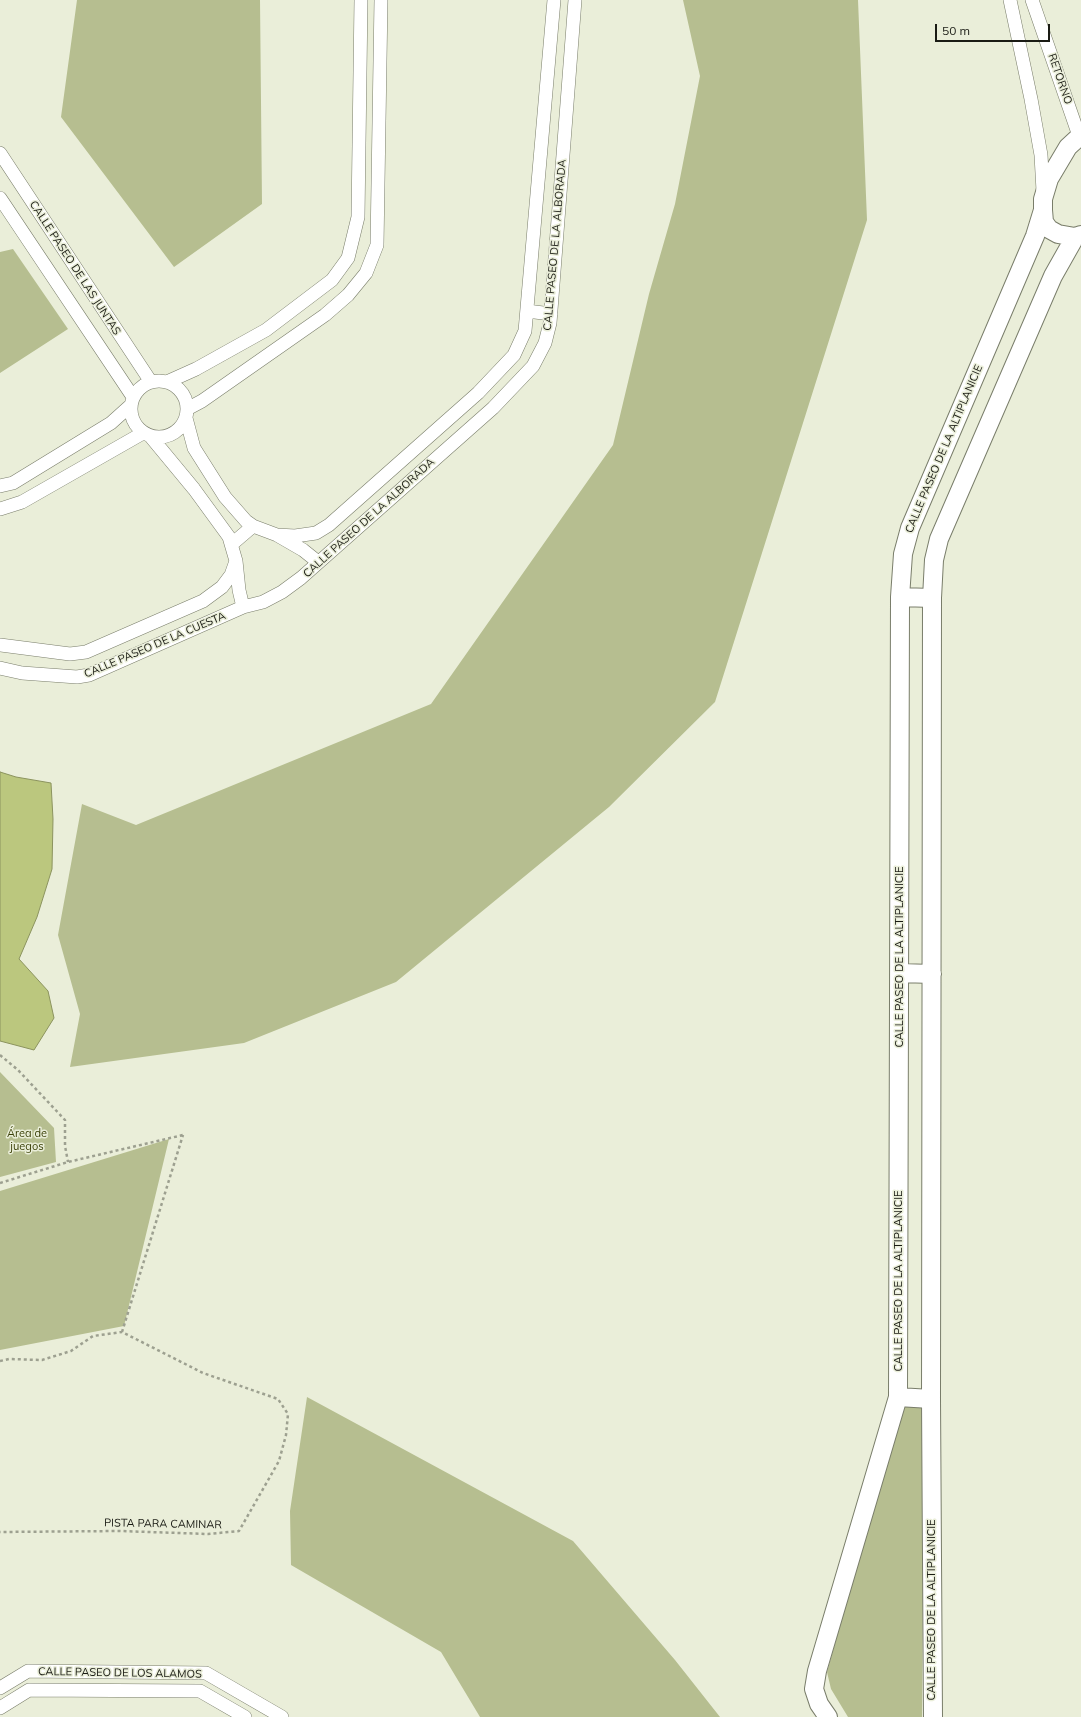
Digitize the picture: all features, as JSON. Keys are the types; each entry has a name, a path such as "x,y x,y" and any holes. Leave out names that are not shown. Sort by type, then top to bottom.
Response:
{"street":[{"path":"0,486 13,483 111,423 132,401 144,385 151,382 167,382 196,370 266,330 332,280 348,258 358,218 361,0"},
{"path":"0,509 22,502 147,435 166,437 174,434 180,428 187,414 202,401 326,315 348,295 366,273 377,245 381,0"},
{"name":"CALLE PASEO DE LA ALBORADA","path":"277,535 295,536 316,533 329,525 478,394 514,355 525,331 554,0"},
{"name":"CALLE PASEO DE LA ALBORADA","path":"282,592 301,578 493,408 533,366 545,343 551,314 575,0"},
{"path":"1010,0 1041,155 1044,222 1049,229 1058,234 1078,236"},
{"name":"RETORNO","path":"1032,0 1080,136"},
{"name":"CALLE PASEO DE LA ALTIPLANICIE","path":"828,1717 820,1704 814,1689 817,1671 898,1397 900,597 903,554 910,528 1035,236 1049,178 1068,147 1080,136"},
{"path":"358,148 378,150"},
{"name":"CALLE PASEO DE LAS JUNTAS","path":"0,153 151,382"},
{"name":"CALLE PASEO DE LAS JUNTAS","path":"0,198 132,401"},
{"name":"CALLE PASEO DE LA ALTIPLANICIE","path":"932,1717 932,598 934,560 939,539 1053,276 1078,236"},
{"path":"527,311 551,314"},
{"path":"167,382 180,391 187,414 194,448 225,497 253,526 277,535 303,550 318,562"},
{"path":"132,401 133,421 194,489 232,544 243,607"},
{"path":"232,544 253,526"},
{"name":"CALLE PASEO DE LA CUESTA","path":"0,645 70,654 86,652 203,601 222,587 231,575 236,561"},
{"name":"CALLE PASEO DE LA CUESTA","path":"0,668 30,674 77,677 89,675 243,607 263,602 282,592"},
{"path":"900,597 932,598"},
{"path":"900,973 932,974"},
{"path":"898,1397 931,1399"},
{"name":"CALLE PASEO DE LOS ALAMOS","path":"0,1688 28,1671 206,1674 282,1717"},
{"path":"82,1672 82,1690"},
{"name":"CALLE PASEO DE LOS ALAMOS","path":"0,1708 29,1690 200,1691 245,1717"}],"path":[{"path":"0,1055 18,1070 65,1120 65,1146 68,1162"},
{"path":"0,1183 68,1162 183,1135 122,1332 93,1336 71,1350 42,1360 9,1359 0,1361"},
{"name":"PISTA PARA CAMINAR","path":"0,1532 120,1531 208,1534 239,1531 279,1461 286,1435 288,1414 278,1399 203,1373 122,1332"}],"green space":[{"path":"77,0 260,0 262,204 174,267 61,117"},
{"path":"683,0 858,0 867,220 715,702 609,807 396,982 244,1043 70,1067 80,1014 58,935 82,804 136,825 431,704 613,445 649,294 675,204 700,76"},
{"path":"13,249 68,329 0,373 0,252"},
{"name":"Área de juegos","path":"0,1072 54,1128 56,1162 0,1177"},
{"path":"169,1139 124,1326 0,1350 0,1191"},
{"path":"307,1397 573,1541 675,1660 720,1717 480,1717 441,1652 291,1565 290,1511"},
{"path":"902,1404 924,1404 922,1717 848,1717 831,1689 827,1672"}],"shaded area":[{"path":"0,772 16,777 51,783 53,819 52,869 37,917 19,959 48,991 54,1018 34,1050 0,1041"}]}
